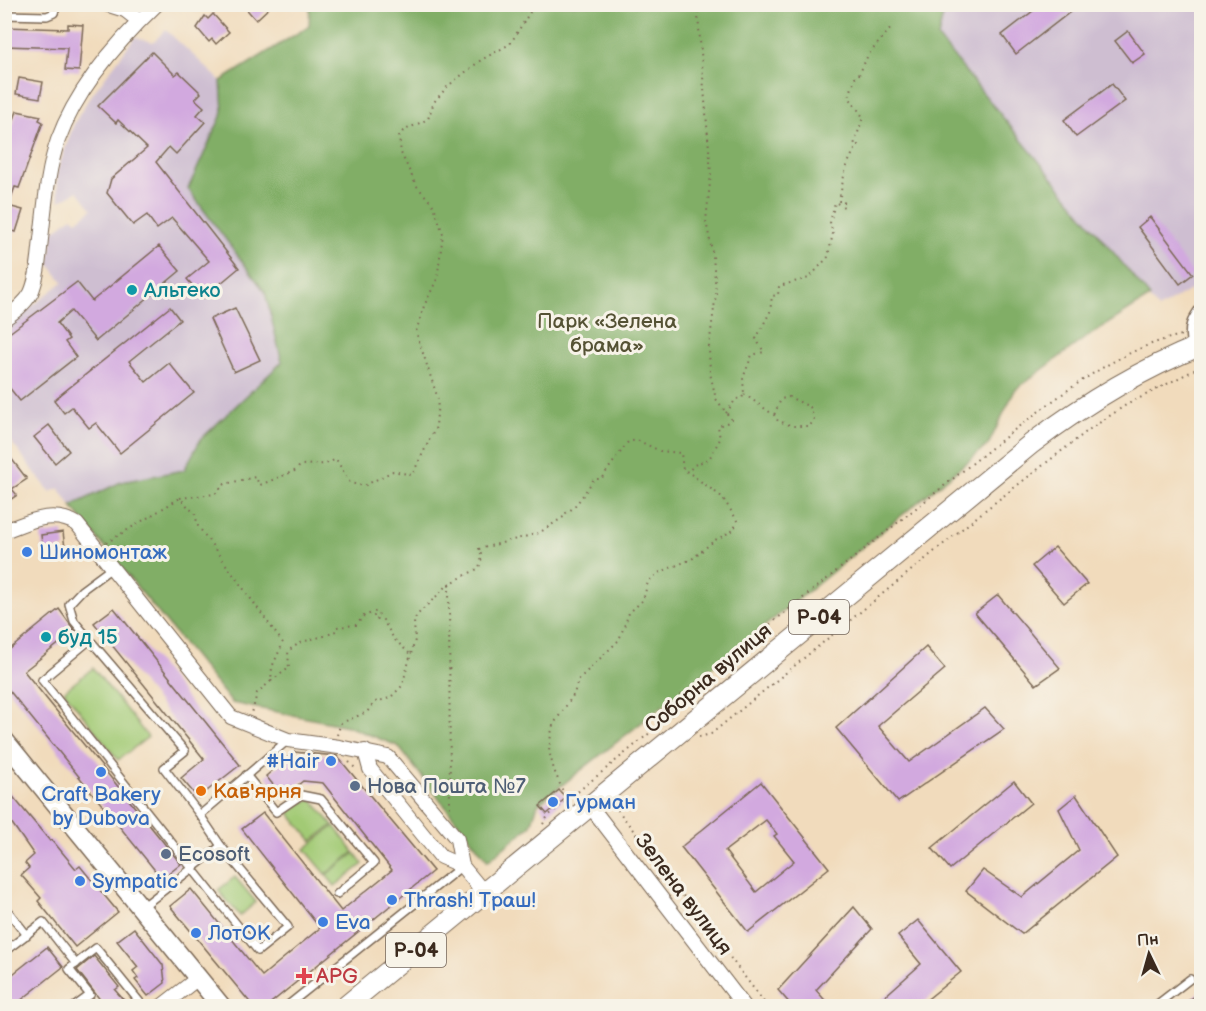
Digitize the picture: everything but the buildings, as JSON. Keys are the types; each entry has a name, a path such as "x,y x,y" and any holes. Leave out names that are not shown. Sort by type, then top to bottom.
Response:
{"main road":[{"name":"Соборна вулиця","path":"346,1006 1031,444 1106,391 1138,373 1196,349"},
{"path":"4,740 221,1006"}],"street":[{"path":"106,4 125,10 139,21"},
{"path":"4,319 31,293 39,258 51,169 66,120 96,72 139,21 157,4"},
{"path":"4,531 46,516 59,517 77,524 231,717 288,740 365,751 388,757 457,839 462,867"},
{"path":"365,751 370,769 441,857 462,867 485,894"},
{"name":"Зелена вулиця","path":"591,807 744,1006"},
{"path":"162,1006 198,978"}],"lane":[{"path":"4,15 47,16 54,13 57,4"},
{"path":"1196,349 1191,319 1202,305"},
{"path":"90,640 42,680 258,951 288,927 221,846 200,814 164,768 184,751 74,621 69,604 82,590 113,567"},
{"path":"200,814 288,740"},
{"path":"246,775 276,812 301,795 321,799 374,863 337,894"},
{"path":"141,908 221,846"},
{"path":"287,1006 462,867"},
{"path":"4,906 27,935"},
{"path":"4,952 43,922 76,964"},
{"path":"75,1006 90,995 69,969 96,948 143,1006"},
{"path":"1155,1006 1190,979"},
{"path":"4,1001 9,1006"}],"path":[{"path":"97,548 180,498 215,494 225,484 255,477 260,485 297,470 300,465 326,464 336,459 350,483 364,486 393,471 412,475 436,427 438,399 416,332 424,306 437,279 443,234 434,206 416,185 401,153 399,137 403,131 428,119 434,102 448,86 481,60 510,44 535,4"},
{"path":"688,472 694,465 709,459 720,439 718,426 731,419 716,399 710,372 710,347 716,293 713,256 706,221 711,173 697,4"},
{"path":"726,412 736,399 742,398 744,394 743,378 752,355 764,352 756,339 761,327 765,326 772,296 778,295 779,286 783,284 809,278 828,257 833,233 830,223 831,211 835,201 844,207 844,201 839,201 841,178 846,163 858,145 854,145 863,117 849,97 855,78 858,77 868,55 892,27"},
{"path":"339,747 337,734 340,723 367,712 375,702 390,698 406,678 415,640 414,621 417,615 449,584 479,568 482,557 479,549 539,533 565,516 574,509 584,490 594,479 601,479 628,442 637,440 656,449 681,453 683,470 729,506 737,520 735,530 715,540 692,559 653,577 648,582 643,600 629,613 619,640 578,680 574,694 553,725 550,742 554,770 567,801 673,714 676,699 1062,394 1137,350 1167,338 1196,349 1135,400 1090,429 984,511 711,734 695,738"},
{"path":"744,394 774,415 778,421 793,426 810,426 814,419 810,407 789,398 781,399 774,415"},
{"path":"180,498 195,514 198,526 283,643 272,667 271,681"},
{"path":"449,584 450,830"},
{"path":"249,724 257,693 289,668 288,651 296,644 315,636 326,637 337,630 336,627 356,625 364,616 377,611 379,615 374,616 374,619 383,620 394,639 410,654"},
{"path":"346,759 361,775"},
{"path":"614,805 767,1006"}],"shaded area":[{"path":"945,5 1201,5 1202,275 1195,278 1201,291 1195,296 1190,290 1158,309 938,38"},
{"path":"166,30 221,81 223,112 188,189 265,292 282,362 201,439 184,471 121,482 71,506 59,488 50,492 9,439 5,437 5,327 63,282 49,264 53,232 72,217 77,221 92,209 78,191 60,201 58,193 57,172 74,124 88,100 135,37 153,42"}],"green space":[{"name":"Парк «Зелена брама»","path":"310,5 945,5 938,38 1150,297 1085,338 1015,390 988,445 799,599 538,804 531,825 488,861 398,746 347,726 232,703 71,506 121,482 184,470 201,439 282,362 265,292 188,189 223,112 221,81 309,26"},
{"path":"93,668 148,737 118,760 64,691"},
{"path":"312,800 333,825 312,841 289,813 303,802"},
{"path":"334,826 354,852 326,874 305,849"},
{"path":"355,853 363,864 335,886 326,875"},
{"path":"235,877 256,902 240,916 218,890"}],"place":[{"name":"Альтеко","path":"132,290"},
{"name":"Шиномонтаж","path":"27,552"},
{"name":"буд 15","path":"46,637"},
{"name":"#Hair","path":"331,761"},
{"name":"Craft Bakery by Dubova","path":"101,772"},
{"name":"Нова Пошта №7","path":"355,786"},
{"name":"Кав'ярня","path":"201,791"},
{"name":"Гурман","path":"553,802"},
{"name":"Ecosoft","path":"166,854"},
{"name":"Sympatic","path":"80,881"},
{"name":"Thrash! Траш!","path":"392,900"},
{"name":"Eva","path":"323,922"},
{"name":"ЛотОК","path":"196,933"},
{"name":"APG","path":"304,976"}]}
